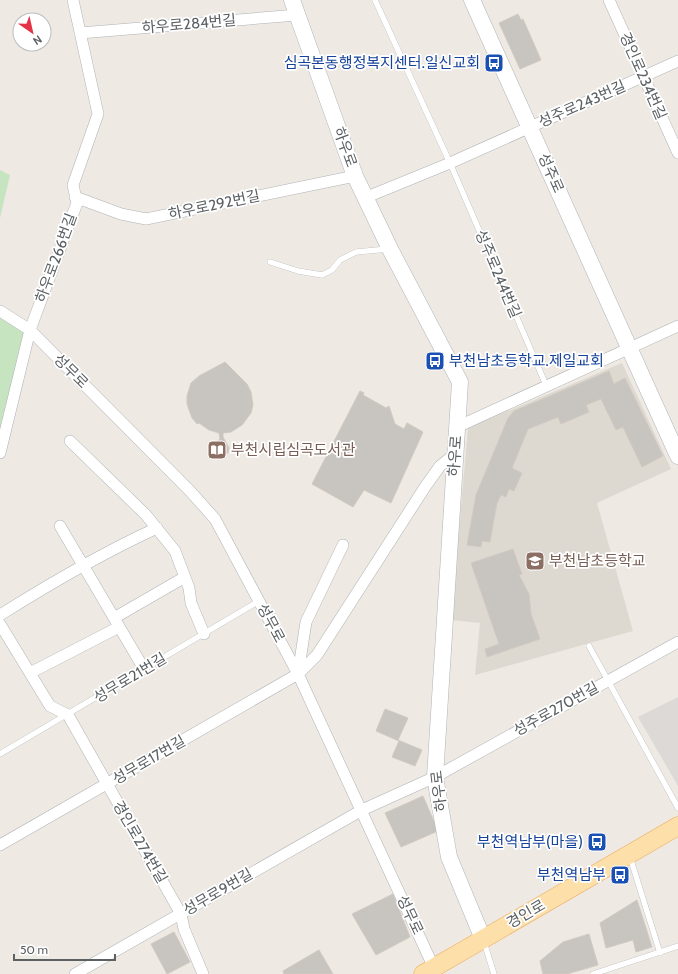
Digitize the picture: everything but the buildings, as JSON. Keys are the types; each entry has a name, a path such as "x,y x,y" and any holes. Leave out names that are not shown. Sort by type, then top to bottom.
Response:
{"main road":[{"name":"경인로","path":"429,971 678,826"}],"street":[{"name":"하우로266번길","path":"0,453 30,330 76,203 73,185 98,114 73,0"},
{"name":"하우로","path":"292,0 355,176 367,197 390,248 460,382 435,777 449,857 483,939"},
{"name":"성주로","path":"472,0 678,456"},
{"name":"경인로234번길","path":"609,0 678,153"},
{"name":"하우로284번길","path":"80,32 297,15"},
{"name":"성주로243번길","path":"530,127 678,61"},
{"path":"367,197 450,163 530,127"},
{"name":"하우로292번길","path":"75,197 121,214 146,219 355,176"},
{"name":"성무로","path":"0,311 30,330 190,491 214,519 298,674 362,810 429,971"},
{"path":"457,427 629,347 678,326"},
{"path":"70,441 119,487 157,528 175,551 185,577 191,604 204,634"},
{"name":"성무로17번길","path":"0,845 298,674 318,655 425,487 440,466 455,454"},
{"path":"60,526 144,670"},
{"path":"0,615 117,546 157,528"},
{"path":"298,674 306,622 343,544"},
{"path":"30,673 116,623 185,577"},
{"path":"0,624 50,706 68,715"},
{"name":"성주로270번길","path":"362,810 435,777 678,642"},
{"name":"경인로274번길","path":"68,715 181,914 184,929 203,974"},
{"name":"성무로9번길","path":"75,974 362,810"}],"lane":[{"name":"성주로244번길","path":"375,0 450,163 546,386"},
{"path":"270,262 298,271 322,275 332,270 340,260 356,252 390,248"},
{"name":"성무로21번길","path":"0,754 259,601"},
{"path":"589,646 678,808"},
{"path":"629,854 660,952"},
{"path":"483,939 494,974"},
{"path":"593,974 678,946"}],"shaded area":[{"name":"부천남초등학교","path":"622,363 671,469 597,503 633,631 475,675 480,623 451,620 468,428"},
{"path":"678,697 678,786 638,717"}],"green space":[{"path":"0,170 10,175 0,218"},
{"path":"0,316 25,334 0,429"}],"place":[{"name":"심곡본동행정복지센터.일신교회","path":"494,63"},
{"name":"부천남초등학교.제일교회","path":"435,361"},
{"name":"부천시립심곡도서관","path":"217,450"},
{"name":"부천남초등학교","path":"535,561"},
{"name":"부천역남부(마을)","path":"597,842"},
{"name":"부천역남부","path":"620,875"}]}
